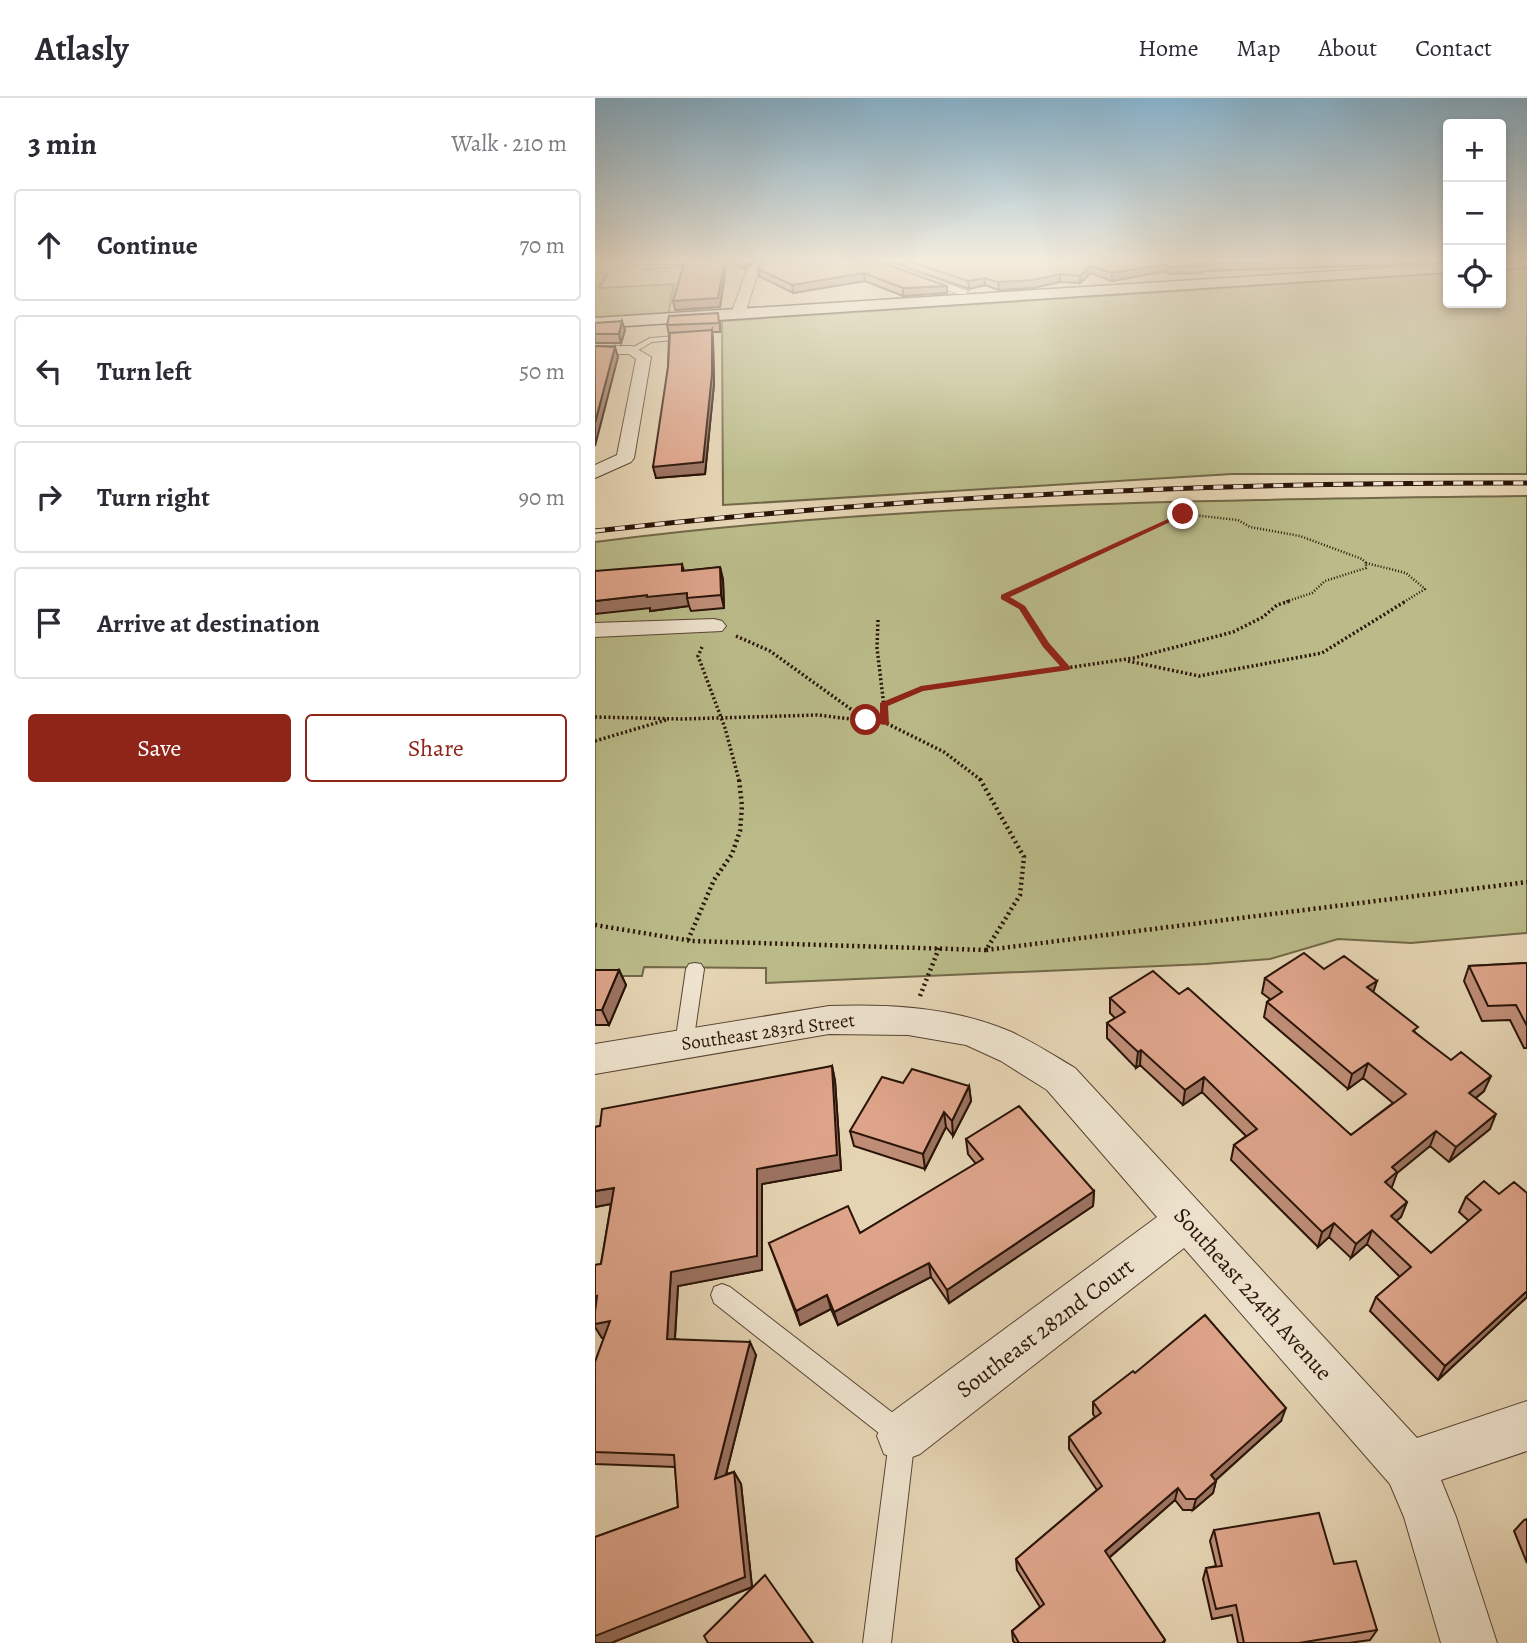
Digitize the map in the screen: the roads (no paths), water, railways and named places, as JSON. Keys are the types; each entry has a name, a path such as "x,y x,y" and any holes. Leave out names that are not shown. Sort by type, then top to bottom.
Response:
{"street":[{"path":"595,350 632,350 644,356 625,458 601,470"},
{"path":"595,629 715,626"},
{"name":"Southeast 283rd Street","path":"595,1059 829,1020 926,1023"},
{"name":"Southeast 224th Avenue","path":"926,1023 986,1037 1061,1079 1409,1466 1430,1517 1469,1643"},
{"name":"Southeast 282nd Court","path":"902,1436 1187,1220"},
{"path":"1409,1466 1527,1426"}],"lane":[{"path":"632,350 650,340 699,337"},
{"path":"684,1044 695,969"},
{"path":"722,1295 902,1436 877,1643"}],"railway":[{"path":"595,531 828,509 1060,494 1293,485 1527,483"}]}
